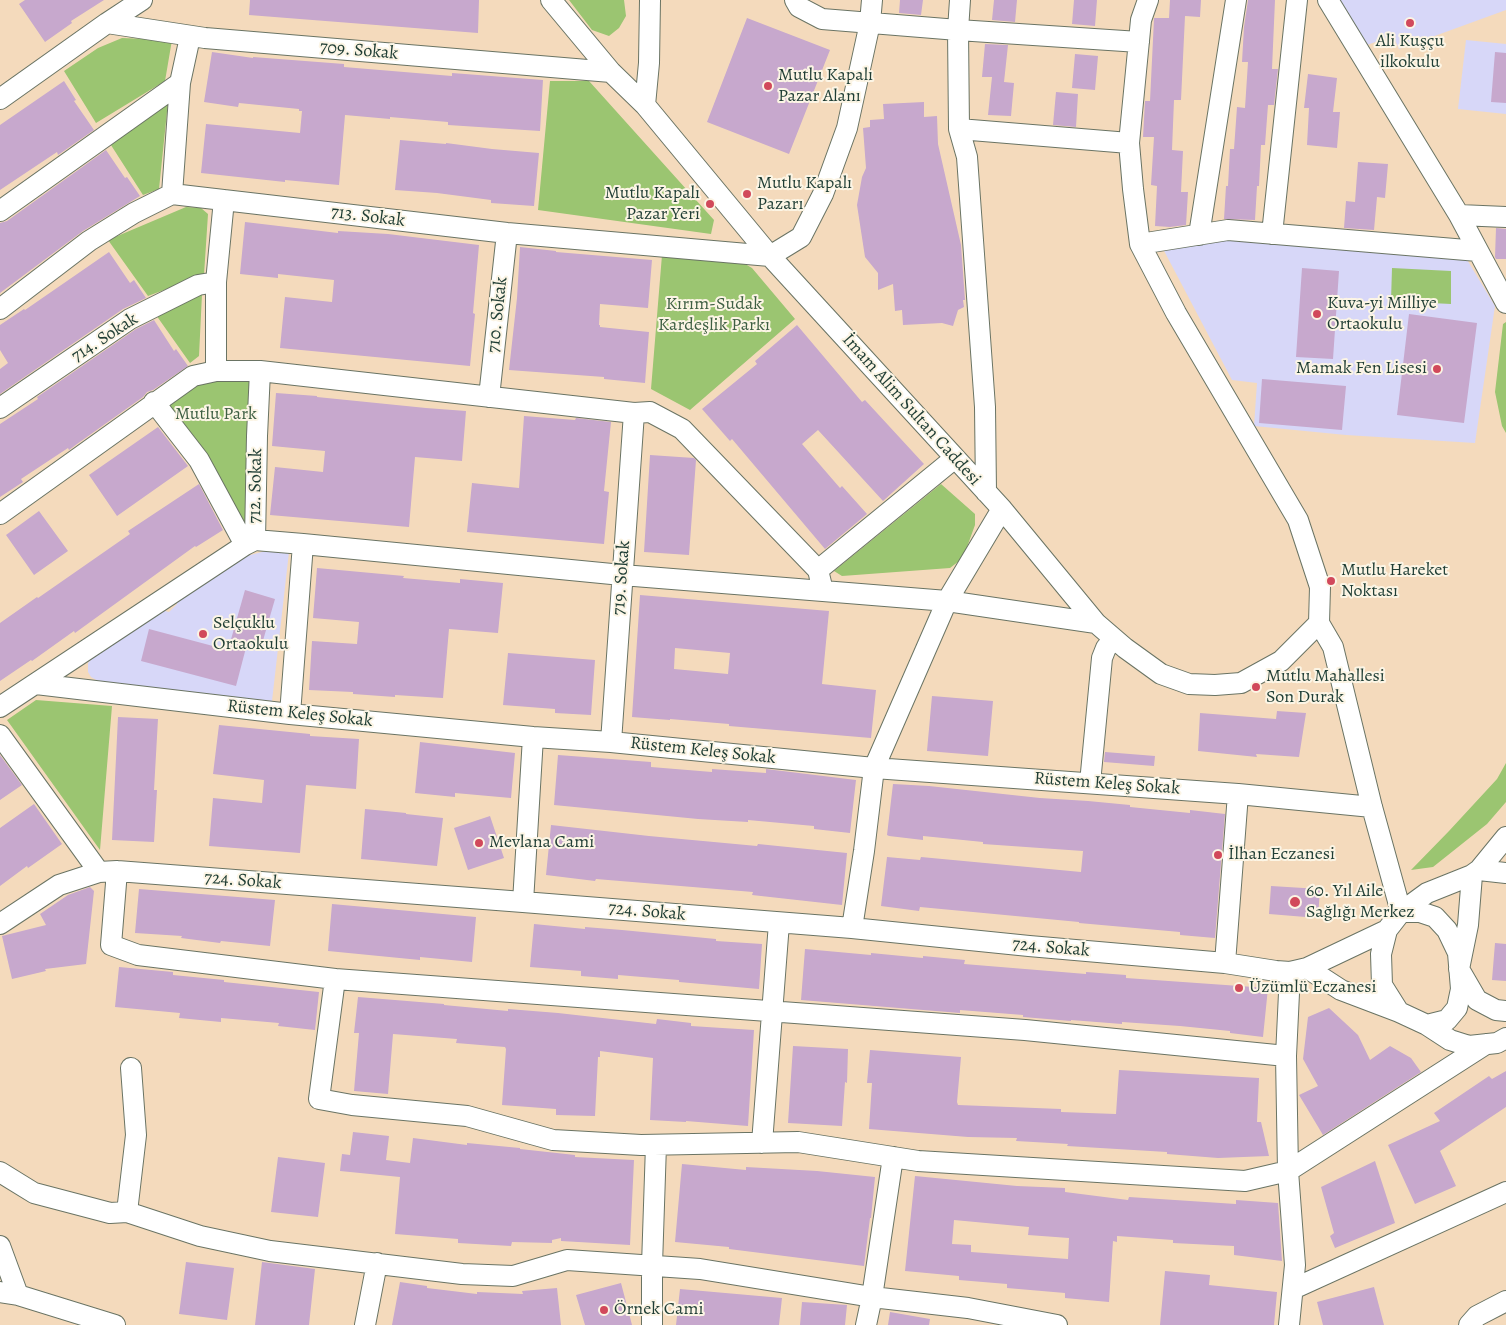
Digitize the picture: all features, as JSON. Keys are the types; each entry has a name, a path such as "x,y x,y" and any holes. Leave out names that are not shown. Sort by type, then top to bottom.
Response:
{"street":[{"path":"0,99 142,0"},
{"name":"İmam Alim Sultan Caddesi","path":"551,0 611,72 645,105 770,256 1002,510 1096,623 1125,648 1161,674 1189,684 1216,685 1241,683 1281,661 1319,623"},
{"path":"645,105 650,63 650,0"},
{"path":"795,0 799,7 822,19 1139,42"},
{"path":"770,256 801,237 823,194 847,128 870,23 872,0"},
{"path":"960,0 958,30 959,129 967,157 969,176 985,407 986,492"},
{"path":"1148,0 1142,20 1139,42 1129,143 1140,244 1176,313 1298,520 1320,587 1319,623 1333,647 1372,807 1401,912"},
{"path":"1199,235 1236,0"},
{"path":"1272,234 1297,0"},
{"path":"1328,0 1459,215 1506,303"},
{"name":"709. Sokak","path":"107,23 190,37 611,72"},
{"path":"0,308 89,240 134,213 172,194 180,83 190,37"},
{"path":"0,211 180,83"},
{"path":"959,129 1129,143"},
{"name":"713. Sokak","path":"172,194 507,233 770,256"},
{"path":"216,371 216,282 224,200"},
{"path":"1459,215 1506,217"},
{"path":"1140,244 1228,230 1478,251"},
{"name":"710. Sokak","path":"489,397 507,233"},
{"name":"714. Sokak","path":"0,408 130,319 198,285 216,282"},
{"path":"0,514 154,402 193,376 216,371 260,371 634,413 650,412 682,429 818,570 823,591"},
{"name":"712. Sokak","path":"250,542 260,371"},
{"name":"712. Sokak","path":"154,402 198,460 250,542"},
{"name":"719. Sokak","path":"611,742 634,413"},
{"path":"818,570 955,458"},
{"path":"852,928 874,768 947,601 1002,510"},
{"path":"0,707 250,542 303,544 622,576 947,601 1096,623"},
{"path":"290,714 303,544"},
{"path":"1090,783 1102,658 1106,648 1114,639"},
{"name":"Rüstem Keleş Sokak","path":"36,684 290,714 533,737 611,742 874,768 1238,794 1372,807"},
{"path":"0,734 108,872 112,945 138,955 336,978 1026,1030 1286,1056"},
{"path":"523,902 533,737"},
{"path":"1225,963 1238,794"},
{"path":"1506,837 1475,873 1468,925 1459,968 1477,1000 1496,1010 1506,1011"},
{"name":"724. Sokak","path":"0,924 59,884 108,872 852,928 1225,963 1276,971 1298,970"},
{"path":"1399,1012 1382,985 1381,954 1387,930 1401,912 1427,893 1475,873 1506,873"},
{"path":"1401,912 1420,912 1435,917 1447,930 1458,953 1461,988 1457,1008 1447,1020 1427,1025"},
{"path":"762,1143 779,923"},
{"path":"1298,970 1387,930"},
{"path":"1298,970 1341,990 1399,1012 1427,1025 1450,1040 1469,1046 1497,1043 1506,1038"},
{"path":"1289,1325 1296,1265 1288,1171 1286,1056 1298,970"},
{"path":"336,978 319,1099 352,1105 467,1116 553,1140 641,1145 798,1142 918,1161 1245,1181 1288,1171 1486,1044"},
{"path":"127,1212 136,1135 131,1068"},
{"path":"652,1325 656,1145"},
{"path":"866,1325 893,1157"},
{"path":"1,1169 34,1194 110,1213 127,1212 200,1236 270,1251 462,1274 513,1276 567,1260 709,1270 872,1297 968,1308 1057,1325"},
{"path":"1293,1289 1506,1192"},
{"path":"0,1246 9,1294 115,1325"},
{"path":"365,1325 377,1264"},
{"path":"1469,1325 1477,1316 1506,1301"}],"shaded area":[{"name":"Ali Kuşçu ilkokulu","path":"1336,0 1506,0 1506,10 1399,49 1393,36 1364,46"},
{"path":"1466,40 1506,44 1506,114 1458,109"},
{"path":"1229,239 1466,258 1495,306 1475,443 1346,435 1254,426 1257,383 1232,380 1161,245"},
{"name":"Selçuklu Ortaokulu","path":"273,549 289,552 272,701 110,683 98,681 91,677 88,672 88,663 94,656 161,610 169,612 177,604 177,599 243,557"}],"green space":[{"path":"569,0 624,0 626,16 619,28 609,36 592,30"},
{"path":"122,38 172,40 165,81 96,123 64,71 98,48"},
{"path":"550,81 589,81 714,220 711,234 538,210"},
{"path":"168,102 159,189 143,195 109,142"},
{"path":"186,207 201,208 208,214 204,275 148,296 108,240"},
{"name":"Kırım-Sudak Kardeşlik Parkı","path":"662,255 740,261 752,268 795,319 690,410 651,389"},
{"path":"1392,268 1451,271 1451,304 1391,301"},
{"path":"202,294 199,356 190,363 156,315"},
{"path":"1506,322 1506,433 1502,426 1495,392 1503,324"},
{"name":"Mutlu Park","path":"219,379 251,381 248,524 239,527 167,403 197,384"},
{"path":"941,484 975,514 975,525 963,558 950,568 842,576 834,571"},
{"path":"36,700 112,706 100,850 7,720"},
{"path":"1506,763 1506,802 1487,824 1433,867 1411,870 1497,779"}],"building":[{"path":"25,0 104,0 71,21 72,23 45,42 19,4"},
{"path":"250,0 479,0 478,33 249,15"},
{"path":"900,0 923,0 921,15 899,13"},
{"path":"994,0 1017,0 1015,22 992,20"},
{"path":"1074,0 1097,0 1095,26 1072,24"},
{"path":"1170,0 1201,0 1200,17 1185,16 1181,100 1174,100 1172,150 1183,151 1181,192 1188,192 1186,225 1170,227 1155,226 1157,186 1151,185 1154,137 1143,137 1145,101 1150,101 1154,18 1169,18"},
{"path":"1248,0 1275,0 1272,69 1278,69 1274,105 1268,105 1265,145 1261,145 1255,220 1224,219 1230,149 1234,149 1237,107 1245,108 1248,62 1242,62"},
{"name":"Mutlu Kapalı Pazar Alanı","path":"747,18 830,50 789,154 707,122"},
{"path":"985,44 1008,45 1004,82 1014,83 1011,116 988,115 992,77 982,77"},
{"path":"212,52 253,58 344,64 344,67 452,76 452,73 543,80 540,131 448,125 448,122 390,117 390,119 345,115 339,185 285,180 285,182 201,173 206,124 300,133 302,111 299,111 299,109 239,103 238,107 204,102"},
{"path":"1495,52 1506,53 1506,103 1491,102"},
{"path":"1075,54 1098,56 1095,90 1072,88"},
{"path":"1308,74 1337,78 1333,112 1340,112 1337,148 1307,145 1309,108 1304,108"},
{"path":"64,81 76,100 74,101 94,130 58,155 57,152 0,190 0,125"},
{"path":"1056,92 1078,94 1076,127 1053,125"},
{"path":"924,102 924,117 937,116 938,144 961,245 965,300 963,300 964,307 958,310 953,326 942,323 903,325 902,310 895,311 893,284 878,290 878,273 865,257 857,205 862,177 866,168 863,128 870,127 870,120 884,119 883,104"},
{"path":"400,140 539,153 534,206 491,203 491,200 395,190"},
{"path":"106,150 140,196 83,231 0,293 0,223 7,221"},
{"path":"1358,162 1388,164 1385,198 1377,197 1374,230 1344,228 1346,201 1355,202"},
{"path":"245,222 338,233 338,231 388,234 479,245 470,366 280,348 285,297 332,302 334,280 278,274 278,278 240,274"},
{"path":"1496,228 1506,229 1506,259 1496,259 1495,257"},
{"path":"520,247 652,260 648,308 600,304 600,327 649,332 645,383 604,379 604,377 509,370 517,298"},
{"path":"109,252 130,283 134,280 146,298 123,309 0,394 0,369 8,363 0,350 0,325"},
{"name":"Kuva-yi Milliye Ortaokulu","path":"1302,268 1339,271 1333,359 1296,357"},
{"name":"Mamak Fen Lisesi","path":"1409,314 1477,323 1464,423 1397,415"},
{"path":"154,320 174,351 176,349 188,366 153,390 147,392 143,397 69,450 68,448 21,479 23,482 0,497 0,424 136,329"},
{"path":"797,325 862,402 865,400 924,464 883,501 818,430 802,444 840,488 842,486 867,514 825,549 732,439 730,441 702,409 757,364 755,361"},
{"path":"1262,379 1346,386 1342,430 1259,423"},
{"path":"276,393 466,411 462,461 415,457 409,527 270,515 275,467 323,472 325,451 272,446"},
{"path":"524,416 575,420 576,418 611,422 604,491 609,492 604,544 467,532 472,483 519,488"},
{"path":"158,427 188,466 117,516 89,475"},
{"path":"650,455 694,458 696,460 689,555 644,552"},
{"path":"199,484 223,530 195,546 75,633 74,631 0,681 0,623 130,534 128,531"},
{"path":"39,511 68,551 34,575 6,535"},
{"path":"317,568 460,583 460,579 503,583 498,633 449,629 443,698 395,695 395,697 353,694 353,692 309,690 312,641 357,644 359,622 313,618"},
{"path":"245,590 275,599 262,644 248,640 236,686 141,661 149,629 228,650"},
{"path":"640,595 829,611 822,684 876,690 871,738 729,726 729,724 632,717","holes":["675,648 730,653 728,674 674,669"]},
{"path":"508,653 595,660 591,715 555,713 555,709 503,705"},
{"path":"932,696 993,701 988,756 927,751"},
{"path":"1277,711 1306,713 1299,757 1256,754 1257,757 1198,751 1200,713 1276,719"},
{"path":"118,717 158,719 154,790 157,790 154,842 112,840"},
{"path":"219,725 310,734 310,736 359,739 356,789 306,785 300,853 209,846 213,798 262,803 264,780 213,774"},
{"path":"420,742 515,753 511,798 455,793 455,797 415,793"},
{"path":"1105,752 1155,756 1154,766 1104,762"},
{"path":"0,755 22,785 0,800"},
{"path":"558,755 651,762 651,767 712,772 712,769 766,773 766,769 856,780 850,833 814,829 814,826 748,820 748,822 698,819 554,805"},
{"path":"893,784 1130,805 1130,807 1190,813 1190,810 1225,814 1215,938 1180,935 1180,932 1079,922 920,907 919,911 881,906 887,857 920,860 921,857 1081,872 1083,851 983,844 983,842 923,836 923,840 889,836 887,835"},
{"path":"34,804 62,844 0,886 0,828"},
{"path":"365,809 443,818 437,866 361,859"},
{"name":"Mevlana Cami","path":"490,816 504,858 468,870 454,828"},
{"path":"551,825 649,836 847,853 842,905 752,895 753,892 596,879 595,881 546,875"},
{"name":"60. Yıl Aile Sağlığı Merkez","path":"1271,886 1320,889 1318,918 1269,914"},
{"path":"90,887 94,891 86,964 45,969 46,971 12,979 2,936 46,925 40,914 68,895"},
{"path":"139,889 275,900 270,946 221,941 220,943 181,938 182,936 135,933"},
{"path":"332,904 476,917 472,962 420,957 420,960 328,951"},
{"path":"534,924 585,929 585,927 622,930 716,939 716,941 762,944 759,989 618,975 618,979 581,976 581,971 530,967"},
{"path":"1495,943 1506,944 1506,981 1492,980"},
{"path":"805,949 871,955 871,953 923,958 923,956 965,960 964,964 1086,974 1086,972 1126,975 1126,978 1268,988 1263,1037 1230,1033 1230,1031 1180,1026 1071,1021 960,1010 960,1013 801,1000"},
{"path":"119,967 173,972 173,975 224,980 224,982 319,992 315,1030 278,1026 279,1023 221,1018 221,1022 179,1018 180,1013 115,1007"},
{"path":"358,997 508,1011 508,1009 558,1013 656,1024 657,1019 691,1023 691,1026 754,1030 748,1126 650,1120 653,1058 600,1051 600,1057 598,1057 595,1116 556,1115 556,1109 502,1105 505,1047 456,1043 457,1039 393,1034 388,1094 354,1091 359,1033 354,1033"},
{"path":"1329,1008 1358,1035 1370,1060 1390,1046 1411,1058 1421,1072 1323,1135 1299,1095 1318,1086 1303,1059 1308,1017"},
{"path":"793,1046 848,1049 847,1083 845,1082 842,1126 788,1123"},
{"path":"870,1050 961,1057 958,1105 1061,1109 1061,1112 1116,1114 1119,1070 1259,1078 1257,1122 1261,1122 1269,1156 1218,1158 1167,1154 1167,1152 1016,1141 1017,1138 968,1137 869,1129 872,1083 867,1083"},
{"path":"1506,1071 1506,1107 1440,1151 1456,1186 1415,1204 1388,1145 1440,1121 1434,1113 1489,1076 1492,1079"},
{"path":"353,1132 389,1136 386,1160 410,1163 413,1138 467,1145 467,1143 520,1148 575,1155 575,1157 634,1160 630,1245 561,1241 561,1238 552,1240 552,1243 512,1242 511,1246 458,1243 458,1239 395,1234 400,1177 340,1171 342,1154 350,1155"},
{"path":"278,1157 325,1163 318,1217 271,1212"},
{"path":"1375,1161 1395,1223 1335,1248 1330,1236 1334,1233 1321,1187"},
{"path":"682,1164 746,1170 746,1167 817,1171 875,1177 864,1266 729,1249 729,1247 675,1242"},
{"path":"915,1176 1017,1186 1065,1188 1065,1192 1128,1200 1129,1197 1236,1204 1236,1200 1278,1203 1282,1261 1234,1255 1234,1246 1173,1243 1173,1240 1117,1236 1117,1242 1113,1241 1109,1302 1065,1298 1065,1293 1007,1288 1007,1284 959,1280 959,1276 905,1271","holes":["954,1220 1029,1227 1028,1235 1069,1238 1068,1259 971,1252 971,1245 952,1244"]},
{"path":"186,1262 234,1268 227,1320 179,1314"},
{"path":"262,1262 315,1269 309,1325 255,1325"},
{"path":"1165,1271 1210,1275 1209,1285 1277,1292 1274,1325 1160,1325"},
{"path":"400,1282 427,1286 427,1288 477,1294 477,1292 523,1294 522,1291 557,1288 561,1325 392,1325"},
{"name":"Örnek Cami","path":"621,1283 632,1325 585,1325 576,1295"},
{"path":"1374,1287 1384,1325 1323,1325 1317,1302"},
{"path":"680,1289 782,1298 779,1325 676,1325"},
{"path":"802,1302 847,1305 845,1325 800,1325"},
{"path":"890,1312 930,1319 929,1325 888,1325"}],"place":[{"name":"Ali Kuşçu ilkokulu","path":"1410,23"},
{"name":"Mutlu Kapalı Pazar Alanı","path":"768,86"},
{"name":"Mutlu Kapalı Pazarı","path":"747,194"},
{"name":"Mutlu Kapalı Pazar Yeri","path":"710,204"},
{"name":"Kuva-yi Milliye Ortaokulu","path":"1317,314"},
{"name":"Mamak Fen Lisesi","path":"1437,369"},
{"name":"Mutlu Hareket Noktası","path":"1331,581"},
{"name":"Selçuklu Ortaokulu","path":"203,634"},
{"name":"Mutlu Mahallesi Son Durak","path":"1256,687"},
{"name":"Mevlana Cami","path":"479,843"},
{"name":"İlhan Eczanesi","path":"1218,855"},
{"name":"60. Yıl Aile Sağlığı Merkez","path":"1295,902"},
{"name":"Üzümlü Eczanesi","path":"1239,988"},
{"name":"Örnek Cami","path":"604,1310"}]}
